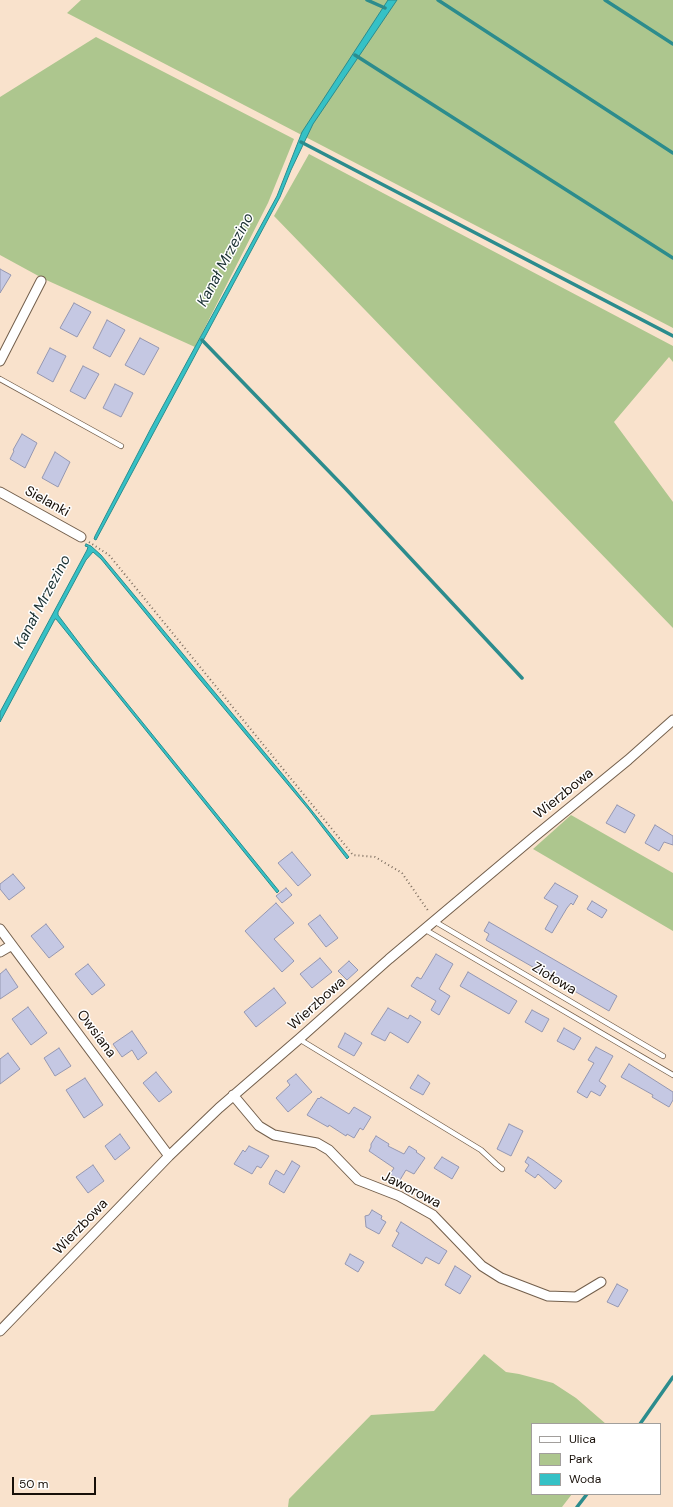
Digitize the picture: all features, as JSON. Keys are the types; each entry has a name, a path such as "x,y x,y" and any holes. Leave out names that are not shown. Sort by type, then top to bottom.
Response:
{"street":[{"path":"0,361 41,281"},
{"name":"Sielanki","path":"0,492 81,537"},
{"name":"Wierzbowa","path":"0,1331 169,1156 233,1095 424,929 628,760 673,720"},
{"name":"Owsiana","path":"0,929 169,1156"},
{"path":"0,952 12,945"},
{"name":"Jaworowa","path":"233,1095 259,1126 274,1135 317,1143 329,1150 358,1180 399,1196 434,1215 482,1266 500,1278 548,1296 576,1297 602,1282"}],"lane":[{"path":"0,379 121,446"},
{"name":"Ziołowa","path":"434,921 663,1056"},
{"path":"424,929 673,1075"},
{"path":"299,1039 481,1150 502,1169"}],"path":[{"path":"81,537 109,555 353,854 375,857 402,873 426,906 434,921"}],"green space":[{"path":"81,0 673,0 673,328 67,13"},
{"path":"96,37 294,139 268,203 195,347 44,279 0,255 0,97"},
{"path":"309,154 673,346 673,362 669,357 614,422 673,502 673,628 274,216"},
{"path":"571,815 673,873 673,931 533,849"},
{"path":"484,1354 506,1372 553,1383 576,1398 605,1423 531,1423 531,1495 571,1495 562,1507 288,1507 289,1499 371,1415 434,1411"}],"water":[{"path":"388,0 397,0 313,124 280,197 96,540 94,539 151,428 277,196 302,132"},
{"path":"86,544 91,546 101,555 284,776 349,857 347,859 309,810 101,559 93,552 86,560 58,612 58,615 92,660 279,891 277,893 56,619 0,722 0,712 87,550 88,547 85,546"}],"building":[{"path":"0,269 11,275 0,293"},
{"path":"74,303 91,312 77,337 60,328"},
{"path":"107,320 125,330 110,357 93,348"},
{"path":"140,338 159,348 144,375 125,365"},
{"path":"50,348 66,356 53,382 37,373"},
{"path":"83,366 99,374 85,399 70,391"},
{"path":"115,384 133,393 121,417 103,408"},
{"path":"22,434 37,443 25,468 10,459"},
{"path":"55,452 70,462 58,487 42,478"},
{"path":"617,805 635,815 625,833 606,823"},
{"path":"655,825 673,836 673,845 664,842 659,851 645,843"},
{"path":"292,852 311,875 298,886 278,863"},
{"path":"13,874 25,888 9,900 0,889 0,884"},
{"path":"555,883 578,896 573,905 571,903 567,908 552,933 545,929 558,906 544,898"},
{"path":"286,888 292,895 282,903 276,896"},
{"path":"592,901 607,910 602,918 587,909"},
{"path":"276,903 294,923 274,939 294,961 282,972 245,931"},
{"path":"320,915 338,938 326,947 308,924"},
{"path":"489,922 617,996 609,1011 486,940 489,934 484,931"},
{"path":"46,924 64,947 49,958 31,936"},
{"path":"436,954 453,964 439,989 450,996 439,1015 431,1010 436,1001 411,986 417,977 421,979"},
{"path":"320,958 332,972 312,988 300,974"},
{"path":"349,961 358,970 347,980 338,971"},
{"path":"88,964 105,985 92,995 75,974"},
{"path":"6,969 18,987 0,999 0,974"},
{"path":"468,972 517,1001 509,1014 460,986"},
{"path":"274,988 286,1003 256,1027 244,1012"},
{"path":"28,1007 47,1033 31,1045 12,1019"},
{"path":"388,1008 408,1019 410,1015 421,1022 408,1043 390,1032 385,1041 371,1034"},
{"path":"532,1010 549,1019 542,1032 525,1022"},
{"path":"564,1028 581,1038 574,1050 557,1041"},
{"path":"132,1031 147,1053 138,1060 132,1050 122,1057 113,1044"},
{"path":"345,1033 362,1043 354,1056 338,1047"},
{"path":"596,1047 613,1056 599,1081 606,1086 600,1096 591,1091 587,1098 577,1092 594,1063 588,1060"},
{"path":"59,1048 71,1066 55,1076 44,1058"},
{"path":"8,1053 20,1069 0,1084 0,1059"},
{"path":"629,1064 673,1092 673,1100 669,1107 652,1097 653,1095 621,1077"},
{"path":"156,1072 172,1092 159,1102 143,1083"},
{"path":"296,1074 312,1092 288,1112 276,1098 290,1085 287,1081"},
{"path":"418,1075 430,1083 423,1095 410,1088"},
{"path":"85,1078 103,1105 84,1118 66,1090"},
{"path":"321,1097 349,1114 354,1107 371,1117 363,1130 360,1128 354,1138 347,1134 346,1136 329,1125 328,1127 307,1115 318,1098 319,1099"},
{"path":"509,1124 523,1131 511,1156 497,1149"},
{"path":"120,1134 130,1148 115,1160 105,1146"},
{"path":"376,1136 389,1144 388,1146 404,1154 409,1146 425,1158 414,1174 406,1170 400,1180 390,1174 394,1168 369,1151"},
{"path":"249,1146 269,1156 261,1168 257,1166 252,1174 234,1164 243,1150 245,1152"},
{"path":"442,1157 459,1167 452,1179 434,1168"},
{"path":"528,1157 562,1181 555,1189 538,1174 535,1178 525,1171 529,1165 525,1162"},
{"path":"292,1161 300,1166 284,1193 269,1184 276,1170 284,1175"},
{"path":"93,1165 104,1181 88,1193 76,1177"},
{"path":"372,1210 382,1216 381,1219 386,1222 379,1234 366,1227 365,1216 369,1215"},
{"path":"401,1222 447,1251 439,1264 426,1257 422,1264 392,1246 399,1233 396,1231"},
{"path":"350,1254 364,1262 358,1272 345,1264"},
{"path":"455,1266 471,1276 460,1294 445,1285"},
{"path":"617,1284 628,1290 618,1307 607,1302"}],"waterway":[{"path":"367,0 385,8"},
{"path":"438,0 673,153"},
{"path":"605,0 673,44"},
{"path":"355,55 673,258"},
{"path":"301,142 673,336"},
{"path":"202,340 345,488 522,678"},
{"path":"641,1423 673,1377"},
{"path":"577,1507 586,1495"}],"water label":[{"name":"Kanał Mrzezino","path":"226,260"},
{"name":"Kanał Mrzezino","path":"43,602"}]}
